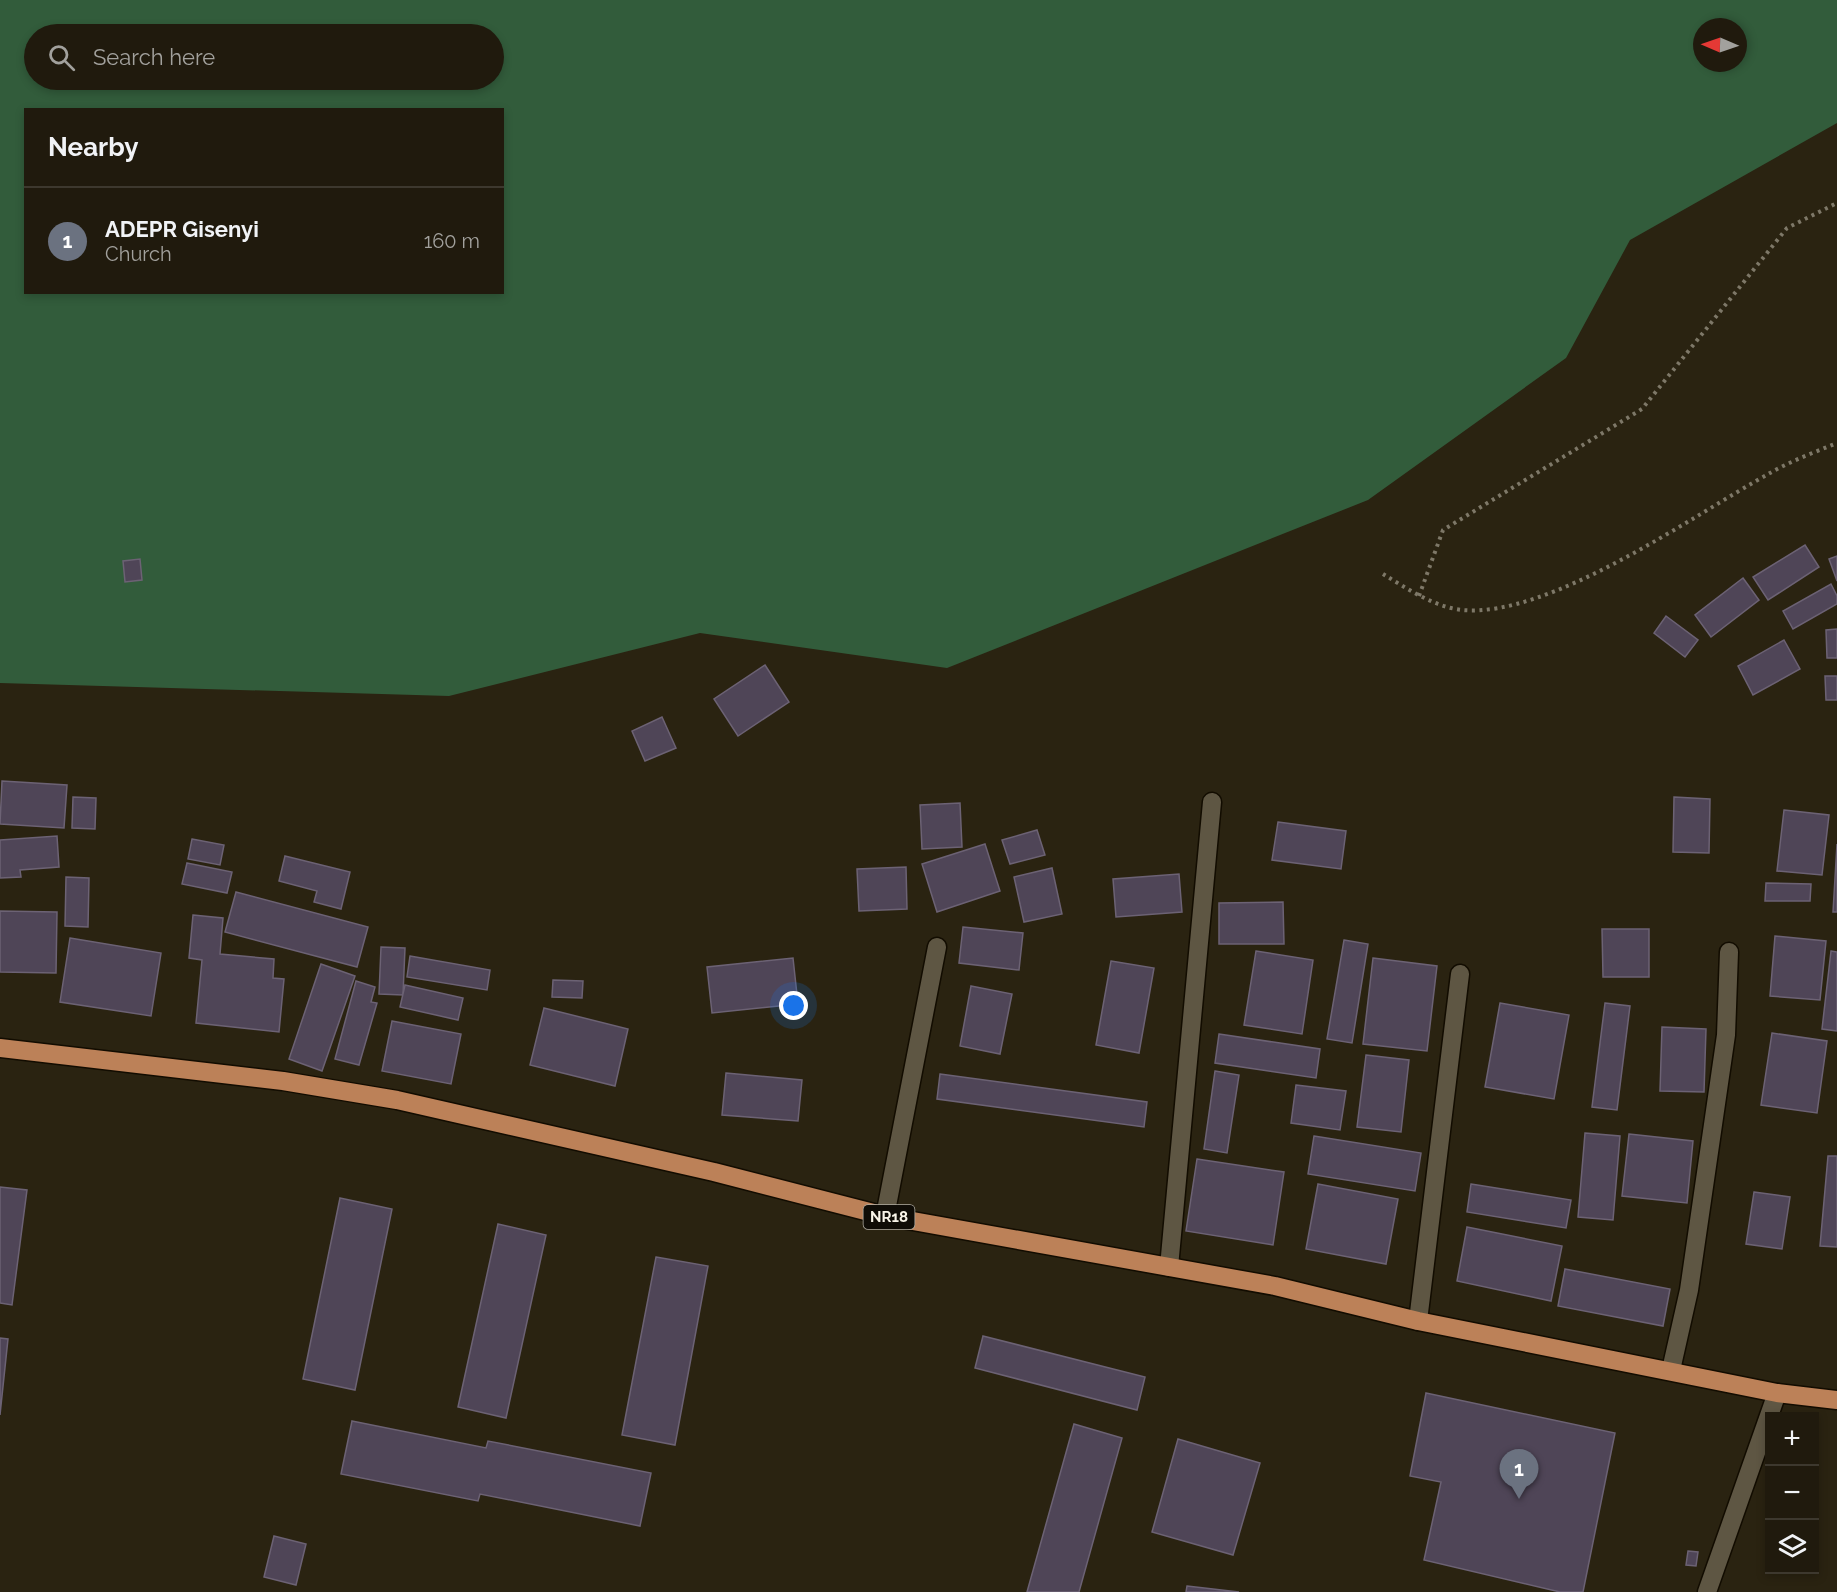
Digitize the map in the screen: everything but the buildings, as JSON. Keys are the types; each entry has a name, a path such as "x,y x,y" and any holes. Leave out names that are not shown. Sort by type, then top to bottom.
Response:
{"main road":[{"name":"NR18","path":"0,1048 283,1081 397,1100 714,1172 885,1216 1275,1286 1418,1321 1777,1393 1837,1400"}],"street":[{"path":"1169,1267 1212,802"},
{"path":"885,1216 937,947"},
{"path":"1671,1370 1689,1290 1726,1035 1729,952"},
{"path":"1418,1321 1460,974"},
{"path":"1707,1592 1777,1393"}],"path":[{"path":"1419,596 1443,530 1642,409 1787,228 1837,203"},
{"path":"1383,574 1419,596 1460,610 1503,609 1592,576 1773,471 1837,443"}],"green space":[{"path":"0,0 1837,0 1837,123 1630,240 1566,358 1368,500 947,668 700,633 449,696 0,683"}],"place":[{"name":"ADEPR Gisenyi","path":"1519,1499"}]}
